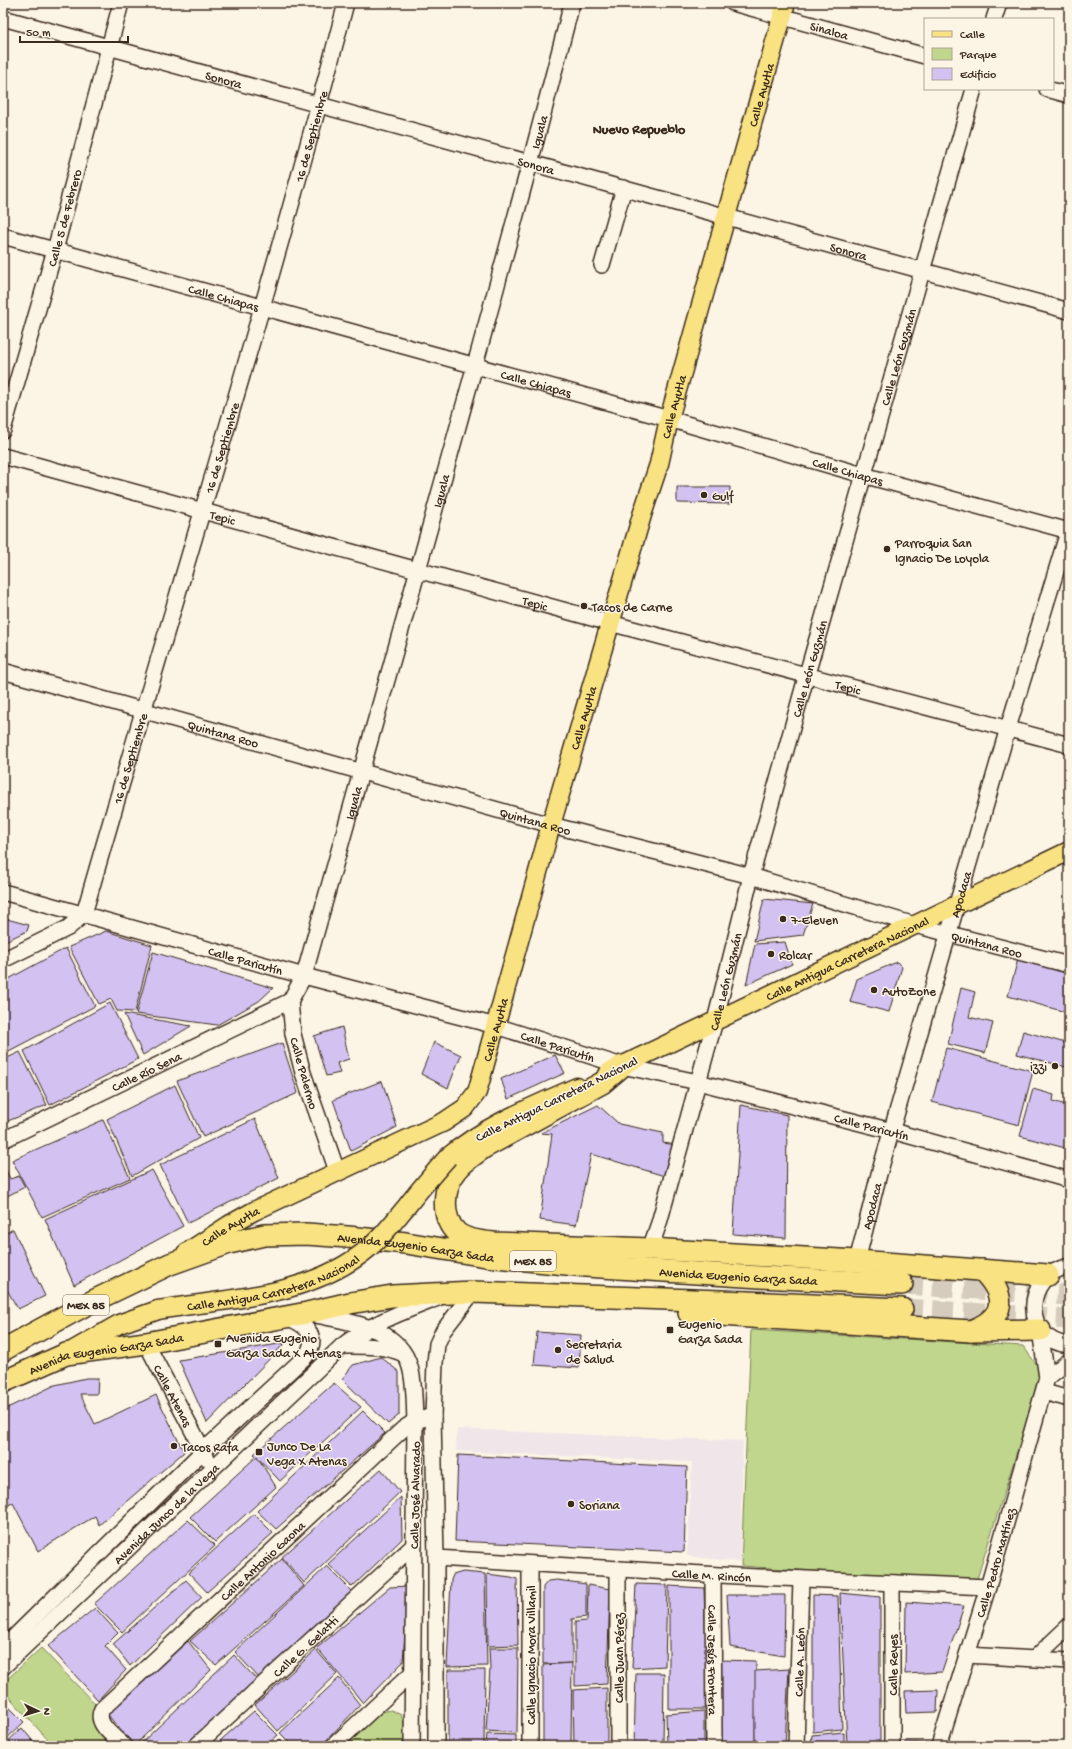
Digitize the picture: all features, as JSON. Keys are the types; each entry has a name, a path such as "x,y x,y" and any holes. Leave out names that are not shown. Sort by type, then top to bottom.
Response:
{"highway":[{"path":"622,1066 602,1083 483,1148 456,1170 449,1182 446,1193 447,1215 451,1225 457,1233 474,1240 514,1244 644,1249 857,1261 1048,1275"},
{"name":"Avenida Eugenio Garza Sada","path":"3,1350 91,1302 170,1264 246,1239 280,1234 348,1237 406,1243 486,1256 586,1266 902,1284"},
{"path":"514,1244 538,1262"},
{"path":"586,1266 644,1249"},
{"path":"971,1331 990,1322 994,1318 999,1306 998,1291 982,1270"},
{"name":"Avenida Eugenio Garza Sada","path":"3,1382 66,1354 146,1342 392,1296 473,1292 902,1309"},
{"path":"622,1298 647,1307 676,1312 971,1331 1040,1330"}],"main road":[{"name":"Calle Ayutla","path":"170,1264 229,1225 254,1211 444,1122 465,1108 476,1092 610,623 642,514 659,464 669,419 784,10"},
{"name":"Calle Antigua Carretera Nacional","path":"66,1354 119,1324 158,1310 278,1290 310,1282 329,1274 344,1266 371,1246 388,1229 448,1157 471,1139 492,1126 622,1066 1069,851"}],"street":[{"name":"Calle 5 de Febrero","path":"3,430 55,250 121,3"},
{"name":"16 de Septiembre","path":"84,914 142,711 203,510 262,307 320,104 346,3"},
{"name":"Iguala","path":"304,976 360,772 419,570 531,162 572,3"},
{"name":"Sinaloa","path":"733,3 784,10 924,56"},
{"path":"994,18 998,3"},
{"name":"Sonora","path":"3,18 1069,311"},
{"name":"Calle León Guzmán","path":"644,1249 659,1224 715,1021 751,876 807,674 921,270 974,90"},
{"path":"1052,90 1069,95"},
{"path":"602,265 624,188"},
{"name":"Calle Chiapas","path":"3,236 669,419 863,475 1069,530"},
{"name":"Tepic","path":"3,456 610,623 807,674 1069,745"},
{"name":"Apodaca","path":"857,1261 892,1132 1008,728 1069,530"},
{"name":"Quintana Roo","path":"3,671 551,826 751,876 915,925 1069,965"},
{"name":"Calle Paricutín","path":"3,892 304,976 496,1026 622,1066 698,1082 892,1132 1069,1180"},
{"path":"3,960 68,928 84,914"},
{"path":"290,1001 304,976"},
{"name":"Calle Río Sena","path":"3,1140 290,1001"},
{"name":"Calle Palermo","path":"290,1001 293,1034 303,1073 337,1171"},
{"path":"1048,1275 1058,1268 1069,1266"},
{"name":"Calle Pedro Martínez","path":"938,1746 988,1587 1045,1385 1040,1330 1033,1305 1035,1294 1040,1283 1048,1275"},
{"name":"Avenida Junco de la Vega","path":"3,1667 342,1346 367,1328 453,1292"},
{"name":"Calle José Alvarado","path":"436,1746 436,1558 433,1416 435,1363 437,1344 443,1331 473,1292"},
{"name":"Calle José Alvarado","path":"307,1313 367,1328 388,1336 396,1342 405,1354 413,1381 415,1422 412,1746"},
{"name":"Avenida Junco de la Vega","path":"3,1648 203,1451 300,1362 310,1351 312,1340 307,1328 296,1320 284,1317"},
{"path":"1040,1330 1052,1340 1069,1345"},
{"name":"Calle Atenas","path":"146,1342 213,1469"},
{"path":"342,1346 376,1345 390,1348 405,1354"},
{"path":"1069,1360 1045,1385 1069,1399"},
{"name":"Calle Antonio Gaona","path":"124,1746 101,1723 100,1716 102,1709 403,1429 415,1422 433,1416"},
{"name":"Calle G. Gelatti","path":"196,1746 414,1545"},
{"name":"Calle M. Rincón","path":"436,1558 801,1579 988,1587"},
{"name":"Calle Ignacio Mora Villamil","path":"530,1564 530,1746"},
{"name":"Calle Juan Pérez","path":"618,1569 618,1746"},
{"name":"Calle Jesús Frontera","path":"713,1574 714,1746"},
{"name":"Calle A. León","path":"796,1746 801,1579"},
{"name":"Calle Reyes","path":"892,1583 892,1746"},
{"path":"414,1620 436,1621"},
{"path":"1035,1658 1069,1626"},
{"path":"967,1655 1035,1658 1069,1662"},
{"path":"333,1746 413,1672"}],"shaded area":[{"path":"457,1429 743,1441 740,1562 687,1556 692,1462 456,1451"}],"green space":[{"path":"751,1330 1023,1346 1042,1372 976,1582 741,1566"},
{"path":"41,1648 97,1706 121,1746 72,1746 49,1741 3,1690 3,1683"},
{"path":"391,1710 401,1715 406,1729 407,1746 346,1746 382,1712"}],"building":[{"name":"Gulf","path":"677,487 730,487 730,504 677,503"},
{"name":"7-Eleven","path":"764,899 813,904 803,935 754,941"},
{"path":"3,918 29,925 27,931 3,942"},
{"path":"106,931 152,945 135,1012 117,1011 111,999 99,1004 69,947"},
{"name":"Rolcar","path":"785,942 792,964 746,985 755,944"},
{"path":"66,948 95,1006 3,1054 3,982"},
{"path":"153,952 273,988 259,1001 217,1025 136,1014"},
{"path":"1018,959 1069,974 1069,1013 1008,996"},
{"name":"AutoZone","path":"897,962 902,967 889,1012 850,1002 857,979"},
{"path":"961,988 975,992 969,1017 993,1023 985,1053 948,1044"},
{"path":"110,1003 138,1059 50,1105 24,1051"},
{"path":"124,1014 191,1026 143,1055"},
{"path":"342,1027 349,1059 337,1063 340,1073 326,1076 314,1036"},
{"path":"1023,1031 1069,1044 1069,1055 1066,1067 1017,1054"},
{"path":"434,1042 461,1055 448,1088 421,1074"},
{"path":"282,1043 298,1093 203,1137 177,1081"},
{"path":"946,1048 1033,1071 1019,1125 932,1102"},
{"path":"20,1052 47,1105 3,1123 3,1060"},
{"path":"555,1055 565,1073 508,1099 501,1079"},
{"path":"382,1081 397,1127 351,1151 333,1100"},
{"path":"175,1085 199,1138 132,1176 107,1119"},
{"path":"1033,1089 1054,1095 1053,1101 1069,1106 1069,1149 1020,1136"},
{"path":"598,1105 619,1124 663,1133 663,1143 677,1145 668,1177 591,1154 576,1225 540,1220 552,1134 541,1133"},
{"path":"741,1105 787,1115 786,1238 733,1234"},
{"path":"255,1119 279,1178 188,1223 160,1165"},
{"path":"103,1120 130,1178 42,1217 12,1160"},
{"path":"6,1170 10,1179 19,1176 25,1187 3,1198 3,1172"},
{"path":"152,1170 183,1226 74,1285 45,1219"},
{"path":"13,1229 45,1296 18,1309 3,1283 3,1235"},
{"name":"Secretaria de Salud","path":"537,1332 581,1335 579,1368 534,1365"},
{"path":"285,1343 207,1423 179,1360"},
{"path":"381,1357 399,1372 399,1415 388,1424 342,1379 353,1365"},
{"path":"86,1378 98,1378 97,1394 80,1394 95,1424 156,1395 184,1452 99,1525 95,1516 38,1551 13,1503 3,1507 3,1410 55,1385"},
{"path":"334,1383 361,1407 280,1481 254,1454"},
{"path":"363,1411 385,1433 276,1529 257,1511"},
{"name":"Soriana","path":"458,1455 687,1467 684,1552 455,1541"},
{"path":"257,1456 276,1487 215,1542 190,1517"},
{"path":"381,1469 400,1492 304,1583 282,1557"},
{"path":"401,1497 402,1539 352,1587 328,1564"},
{"path":"254,1514 273,1533 207,1592 189,1573"},
{"path":"188,1520 215,1546 122,1632 94,1604"},
{"path":"282,1559 304,1586 216,1665 190,1641"},
{"path":"327,1566 352,1591 260,1679 235,1652"},
{"path":"463,1572 485,1574 487,1666 447,1667 451,1580 453,1575"},
{"path":"487,1574 517,1579 518,1645 488,1646"},
{"path":"186,1580 202,1597 130,1666 113,1644"},
{"path":"557,1580 586,1584 586,1617 572,1619 572,1663 543,1664 543,1587 548,1581"},
{"path":"636,1584 667,1585 665,1666 632,1668"},
{"path":"588,1585 610,1589 607,1684 575,1686 575,1622 587,1621"},
{"path":"408,1586 403,1662 363,1703 317,1648 390,1587"},
{"path":"669,1586 704,1588 708,1709 669,1709"},
{"path":"840,1593 880,1597 880,1746 847,1746"},
{"path":"727,1595 785,1595 784,1656 730,1647"},
{"path":"813,1595 838,1596 842,1729 813,1732"},
{"path":"906,1602 964,1606 942,1672 905,1674"},
{"path":"95,1608 118,1633 105,1646 126,1670 98,1700 48,1646"},
{"path":"188,1641 211,1670 134,1746 107,1714"},
{"path":"489,1648 518,1648 517,1733 486,1731 490,1668"},
{"path":"316,1650 337,1674 278,1731 255,1705"},
{"path":"234,1655 257,1680 189,1746 138,1746"},
{"path":"721,1660 756,1661 755,1746 721,1746"},
{"path":"572,1663 571,1746 543,1746 543,1665"},
{"path":"789,1669 785,1746 755,1746 755,1671"},
{"path":"448,1670 485,1670 484,1746 448,1746"},
{"path":"636,1673 664,1673 663,1746 634,1746"},
{"path":"339,1678 360,1705 321,1746 293,1746 280,1733"},
{"path":"607,1688 607,1746 574,1746 573,1690"},
{"path":"938,1690 937,1712 906,1713 905,1691"},
{"path":"3,1701 24,1722 3,1742"},
{"path":"254,1711 278,1735 266,1746 214,1746"},
{"path":"704,1711 704,1746 667,1746 666,1714"},
{"path":"22,1728 37,1746 3,1746"},
{"path":"844,1732 844,1746 811,1746 812,1735"},
{"path":"487,1734 516,1735 516,1746 486,1746"},
{"path":"279,1739 286,1746 272,1746"},
{"path":"905,1742 926,1743 925,1746 905,1746"}],"tunnel":[{"path":"902,1284 1069,1295"},
{"path":"902,1309 1069,1319"}],"place":[{"name":"Gulf","path":"704,495"},
{"name":"Parroquia San Ignacio De Loyola","path":"887,549"},
{"name":"Tacos de Carne","path":"584,606"},
{"name":"7-Eleven","path":"783,919"},
{"name":"Rolcar","path":"771,954"},
{"name":"AutoZone","path":"874,990"},
{"name":"izzi","path":"1055,1066"},
{"name":"Eugenio Garza Sada","path":"670,1330"},
{"name":"Avenida Eugenio Garza Sada X Atenas","path":"218,1344"},
{"name":"Secretaria de Salud","path":"558,1350"},
{"name":"Tacos Rafa","path":"174,1446"},
{"name":"Junco De La Vega X Atenas","path":"259,1452"},
{"name":"Soriana","path":"571,1504"}],"district":[{"name":"Nuevo Repueblo","path":"639,128"}]}
